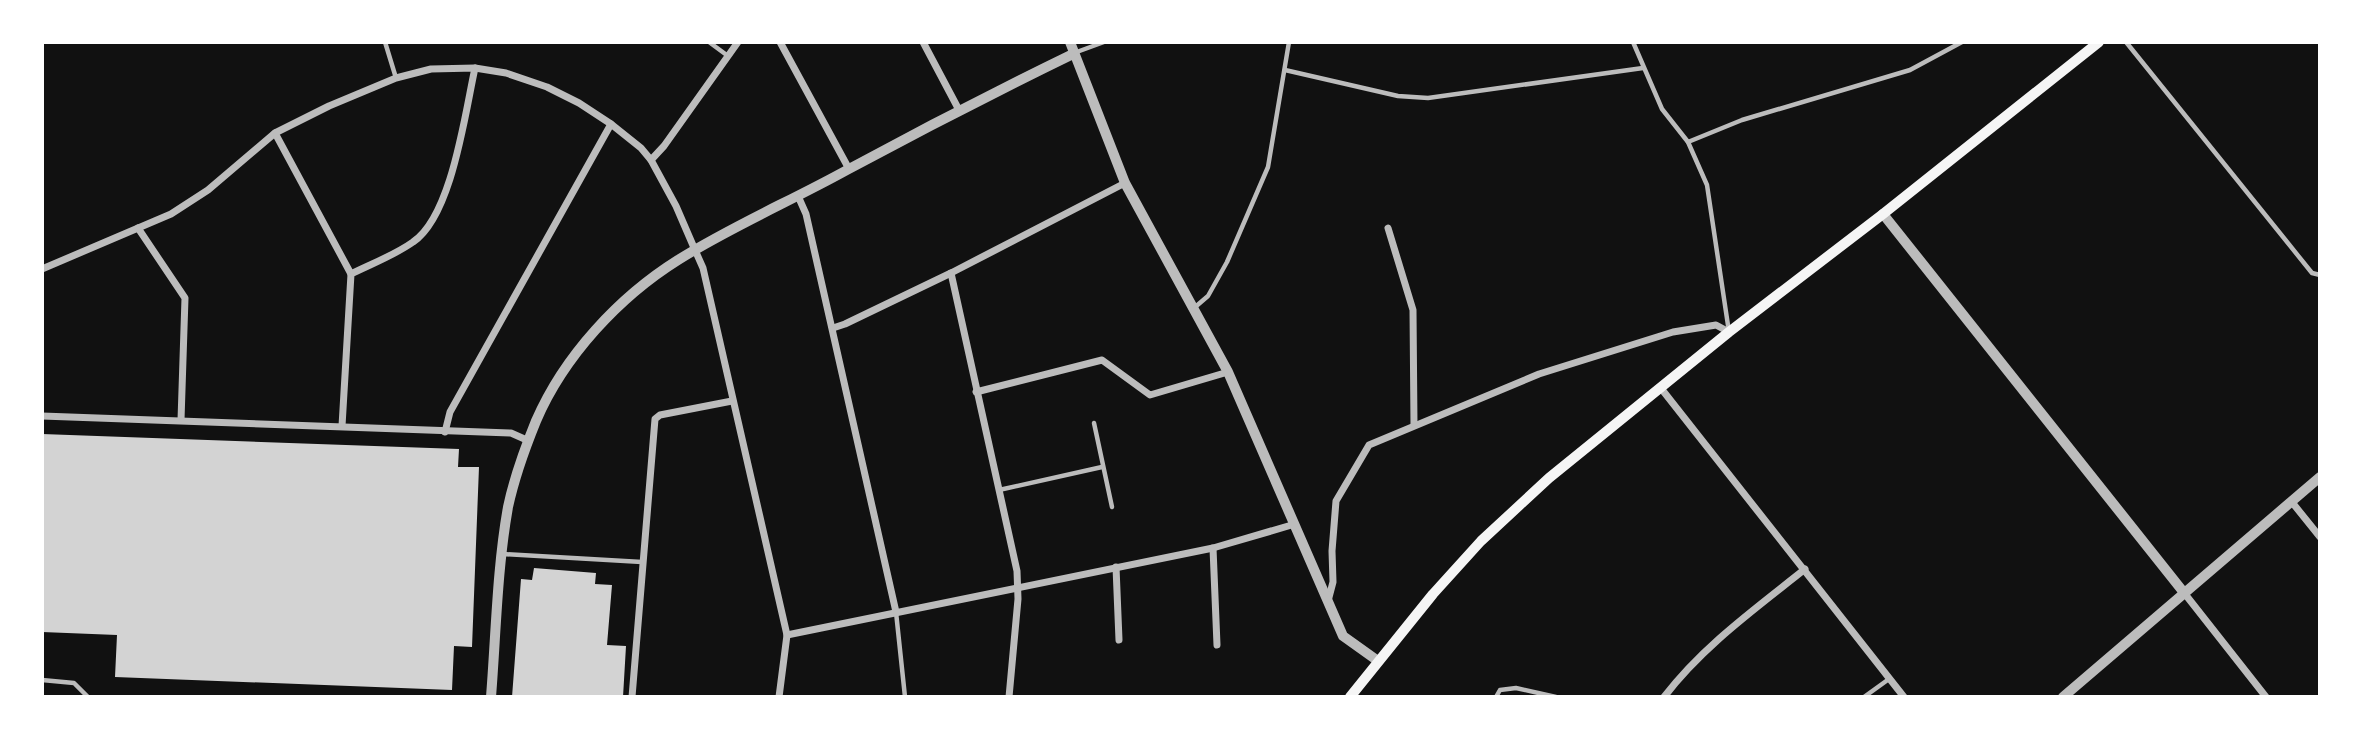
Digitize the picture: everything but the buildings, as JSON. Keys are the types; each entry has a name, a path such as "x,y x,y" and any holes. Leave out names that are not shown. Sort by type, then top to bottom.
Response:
{"main road":[{"path":"1350,697 1433,594 1515,508 1660,387 2099,42"}],"street":[{"path":"651,160 664,146 738,42"},
{"path":"780,42 849,169"},
{"path":"923,42 959,110"},
{"path":"1070,42 1125,183 1228,372 1343,636 1378,661"},
{"path":"491,697 509,505 537,419 566,369 596,331 629,297 695,250 959,110 1073,54"},
{"path":"351,274 414,242 431,223 450,177 475,68"},
{"path":"42,269 186,206 275,133 329,106 396,78 431,69 475,68 506,73 537,83 579,103 611,124 641,148 651,160 676,206 703,268 787,635 779,697"},
{"path":"445,432 450,412 611,124"},
{"path":"275,133 351,274 342,426"},
{"path":"834,328 951,273 1125,183"},
{"path":"798,196 806,214 834,328 896,612"},
{"path":"1883,214 2266,697"},
{"path":"138,228 185,298 181,420"},
{"path":"1388,228 1413,310 1414,425"},
{"path":"951,273 1017,570 1009,697"},
{"path":"1328,601 1333,582 1332,551 1336,501 1369,445 1539,374 1673,332 1716,325 1729,332"},
{"path":"976,392 1102,360 1150,395 1228,372"},
{"path":"1660,387 1904,697"},
{"path":"632,697 655,419 660,415 732,401"},
{"path":"42,416 511,433 529,440"},
{"path":"2063,697 2320,477"},
{"path":"2291,501 2320,537"},
{"path":"787,635 1213,548 1295,524"},
{"path":"1213,548 1217,645"},
{"path":"1116,567 1119,640"},
{"path":"1664,697 1680,676 1726,631 1805,569"}],"lane":[{"path":"385,42 396,78"},
{"path":"709,42 729,56"},
{"path":"1073,54 1104,42"},
{"path":"1194,308 1208,296 1227,262 1268,167 1289,42"},
{"path":"1633,42 1662,109 1688,142 1707,185 1729,332"},
{"path":"1688,142 1742,120 1910,70 1962,42"},
{"path":"2126,42 2312,273 2320,275"},
{"path":"1285,70 1398,96 1428,98 1643,68"},
{"path":"1094,423 1112,507"},
{"path":"998,490 1102,467"},
{"path":"503,554 642,562"},
{"path":"896,612 905,697"},
{"path":"1864,697 1889,678"},
{"path":"42,680 74,683 88,697"},
{"path":"1496,697 1500,690 1516,688 1556,697"}]}
